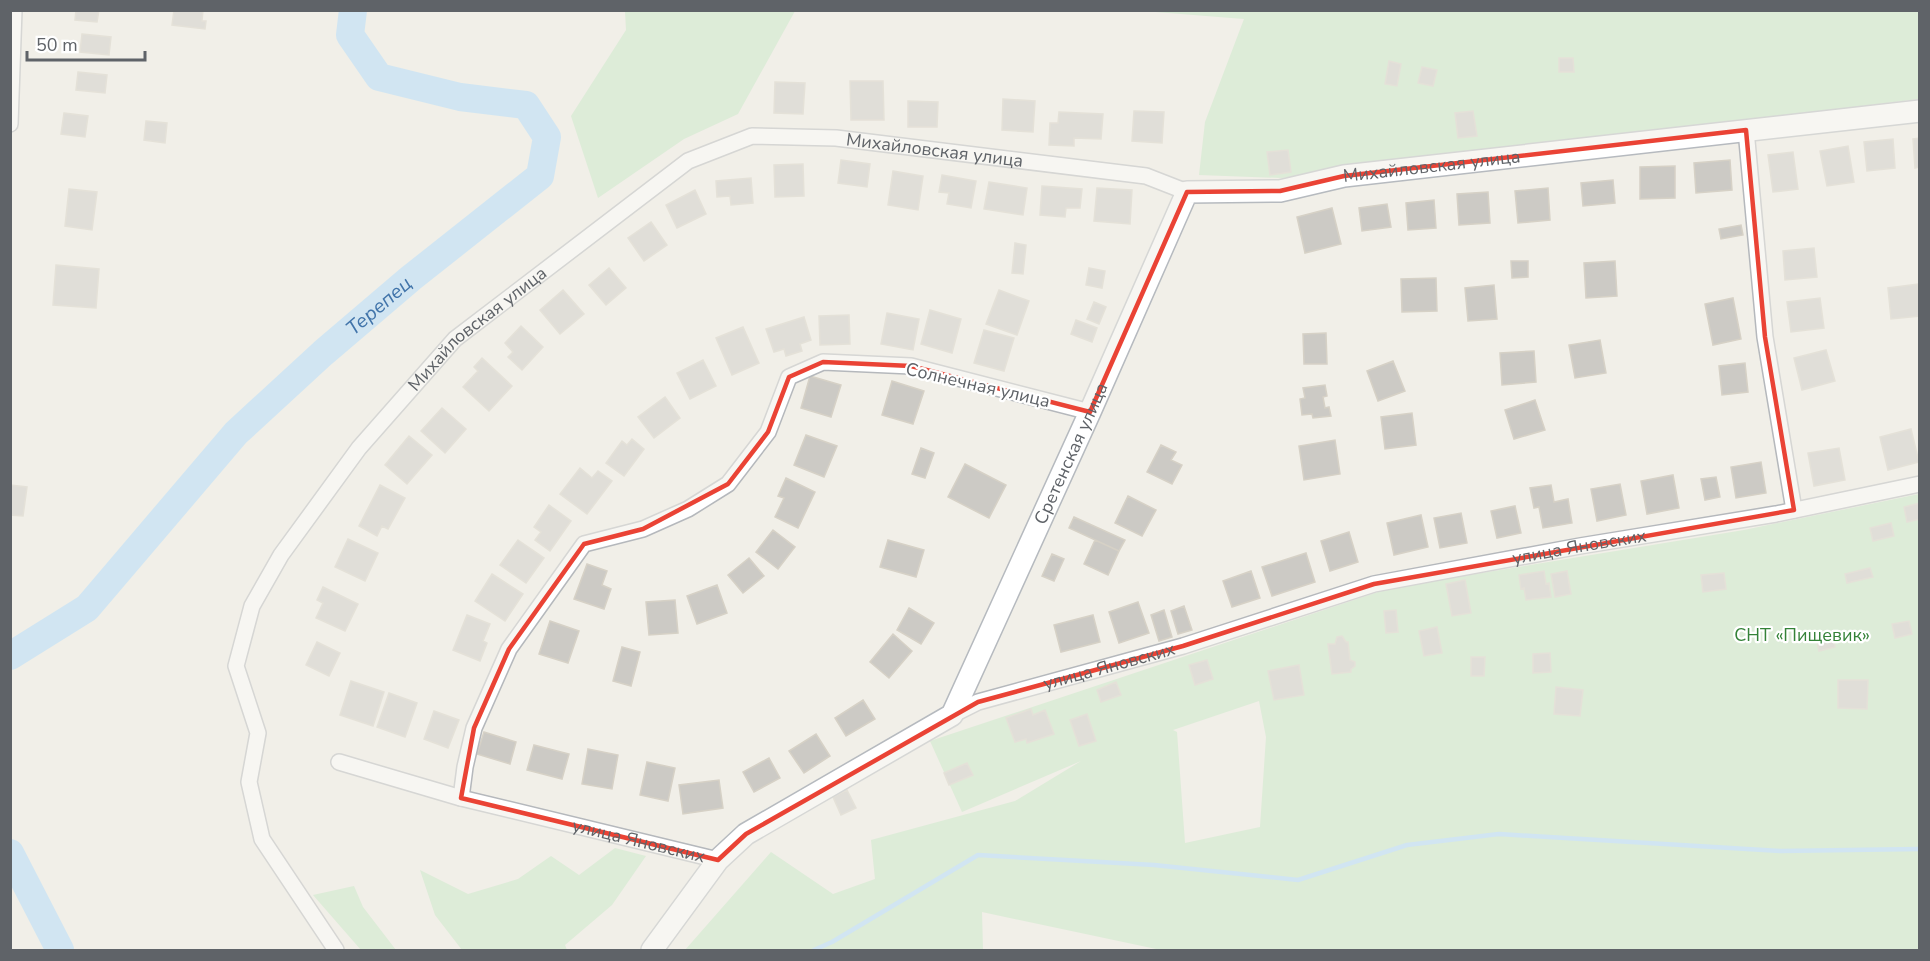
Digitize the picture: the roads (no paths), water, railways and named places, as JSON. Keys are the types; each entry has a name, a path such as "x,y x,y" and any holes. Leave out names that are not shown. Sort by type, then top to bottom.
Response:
{"street":[{"path":"10,124 14,10"},
{"name":"Михайловская улица","path":"336,951 262,839 249,782 258,733 236,666 252,606 281,555 359,448 455,339 687,161 752,136 836,138 1146,176 1187,192 1280,192 1344,176 1920,111"},
{"path":"1746,130 1765,337 1794,510"},
{"name":"Сретенская улица","path":"952,715 1187,192"},
{"name":"Солнечная улица","path":"461,798 474,728 509,649 584,544 644,529 688,509 728,484 768,432 789,377 824,362 911,366 1090,412"},
{"name":"улица Яновских","path":"339,762 461,798 718,860 746,834 978,702 1184,646 1374,584 1794,510 1920,484"},
{"path":"652,951 718,860"}],"waterway":[{"name":"Терепец","path":"10,656 87,608 236,433 323,353 411,278 540,176 547,137 526,105 460,97 379,77 350,35 353,10"},
{"path":"814,950 832,942 978,855 1154,865 1298,880 1407,845 1499,834 1780,851 1920,849"},
{"name":"Терепец","path":"10,853 60,950"}],"park label":[{"name":"СНТ «Пищевик»","path":"1802,635"}]}
